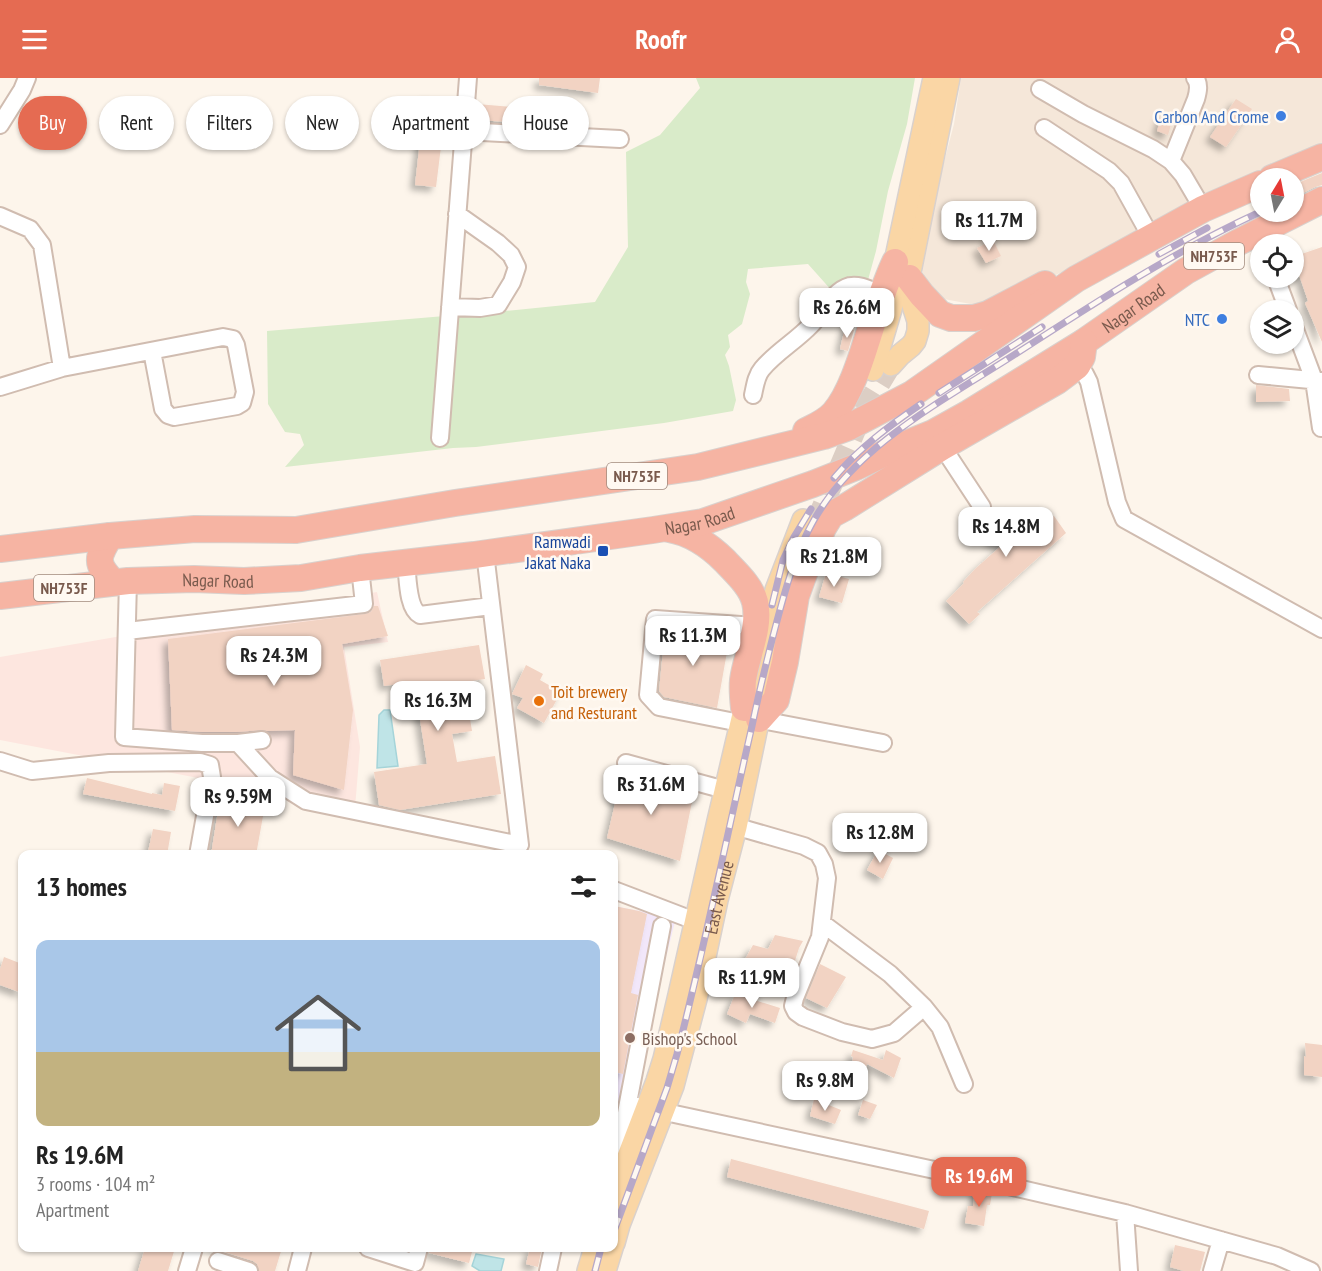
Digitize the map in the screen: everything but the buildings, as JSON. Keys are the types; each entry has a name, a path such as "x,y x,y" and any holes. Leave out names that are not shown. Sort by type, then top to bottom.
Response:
{"highway":[{"path":"1296,168 1322,157"},
{"name":"NH753F","path":"0,549 195,529 296,530 455,503 698,467 824,436 849,427 912,394 1076,279 1203,209 1250,188"},
{"name":"Nagar Road","path":"1267,234 1322,200"},
{"name":"Nagar Road","path":"0,596 121,581 301,578 703,522 813,484 891,450 938,440 969,413 1084,342 1186,272 1250,243"},
{"path":"771,449 823,423 833,415 856,372 882,294 902,270 921,296 940,314 951,318 975,318 988,314 1053,280 1089,272"},
{"path":"664,528 681,531 701,540 742,579 755,601 755,626 743,681 746,717 776,700 796,596 823,528 831,515 938,440 1057,381 1077,366 1082,357 1084,342"},
{"path":"110,536 99,561 103,572 121,581"},
{"path":"74,540 84,554 86,562 84,573 77,586"}],"main road":[{"path":"932,85 902,270 916,315 918,331 911,346 882,368 897,282 902,270 949,78"},
{"path":"746,717 785,606 809,522"},
{"name":"East Avenue","path":"618,1231 646,1108 664,1059 695,921 727,824 725,790 746,717"},
{"name":"East Avenue","path":"620,1155 646,1108 673,1086 680,1063 717,900 727,824 746,717"},
{"path":"588,1271 594,1252"},
{"path":"605,1271 611,1252"}],"street":[{"path":"0,125 27,78"},
{"path":"466,96 468,78"},
{"path":"1171,161 1197,99 1198,89 1195,78"},
{"path":"1040,90 1153,149 1171,161 1183,175 1203,209"},
{"path":"1044,128 1109,171 1120,183 1151,237"},
{"path":"490,132 620,139"},
{"path":"440,438 462,150"},
{"path":"450,307 480,308 498,305 512,282 517,267 511,255 498,243 457,214"},
{"path":"0,216 30,229 42,245 62,368"},
{"path":"753,395 761,369 812,324 839,291 850,286 858,286 882,294"},
{"path":"0,387 62,368 223,337 233,339 236,345 245,392 242,403 237,406 174,417 168,415 163,409 152,351"},
{"path":"1304,349 1318,380 1321,428"},
{"path":"1077,366 1089,382 1124,519 1322,629"},
{"path":"1258,375 1318,380"},
{"path":"938,440 982,507"},
{"path":"238,743 270,778 306,801 520,845 485,553"},
{"path":"406,563 412,605 415,612 420,615 491,606"},
{"path":"127,631 364,604 360,568"},
{"path":"121,581 127,631 124,737 238,743 262,740"},
{"path":"755,626 655,619 648,695 658,707 746,717 883,744"},
{"path":"0,761 32,771 109,763 200,762 210,765 212,777 199,850"},
{"path":"626,763 725,790"},
{"path":"727,824 804,846 818,853 824,864 826,878 820,937 793,1006 796,1012 842,1032 872,1039 894,1033 924,1007"},
{"path":"618,892 695,921"},
{"path":"822,923 890,974 924,1007 940,1027 964,1084"},
{"path":"662,926 646,1108 1125,1213 1277,1256 1311,1271"},
{"path":"1125,1213 1129,1271"},
{"path":"1212,1271 1221,1240"},
{"path":"187,1271 193,1252"},
{"path":"297,1270 302,1252"},
{"path":"381,1252 415,1263 417,1252"},
{"path":"548,1271 552,1252"},
{"path":"218,1261 249,1271"}],"shaded area":[{"path":"961,78 1322,78 1322,151 1285,168 1250,168 1250,185 987,307 933,297 918,261 954,124"},
{"path":"377,592 388,642 344,647 360,747 355,808 0,740 0,657"},
{"name":"Bishop's School","path":"618,907 676,918 618,1146"}],"green space":[{"path":"696,78 915,78 907,124 888,191 868,280 833,292 808,264 748,269 746,282 750,294 742,324 728,335 730,347 725,355 736,400 733,411 664,423 476,447 285,467 304,445 300,434 285,432 268,404 267,331 595,302 628,247 626,152 660,135 700,88"}],"water":[{"path":"384,710 390,710 398,766 377,768 379,715"},
{"path":"476,1254 504,1259 501,1271 480,1271 472,1266"}],"tunnel":[{"path":"815,524 865,408 891,365"}],"railway":[{"path":"618,1220 667,1088 677,1054 772,640 794,563 814,520 832,493 854,468 905,425 1136,278 1197,243 1250,217"},
{"path":"1159,254 1207,228"},
{"path":"939,393 1042,327"},
{"path":"834,478 875,438 921,404"},
{"path":"772,605 783,560 811,509"},
{"path":"595,1271 600,1252"}],"place":[{"name":"Carbon And Crome","path":"1281,116"},
{"name":"NTC","path":"1222,319"},
{"name":"Ramwadi Jakat Naka","path":"603,551"},
{"name":"Toit brewery and Resturant","path":"539,701"},
{"name":"Bishop's School","path":"630,1038"}]}
